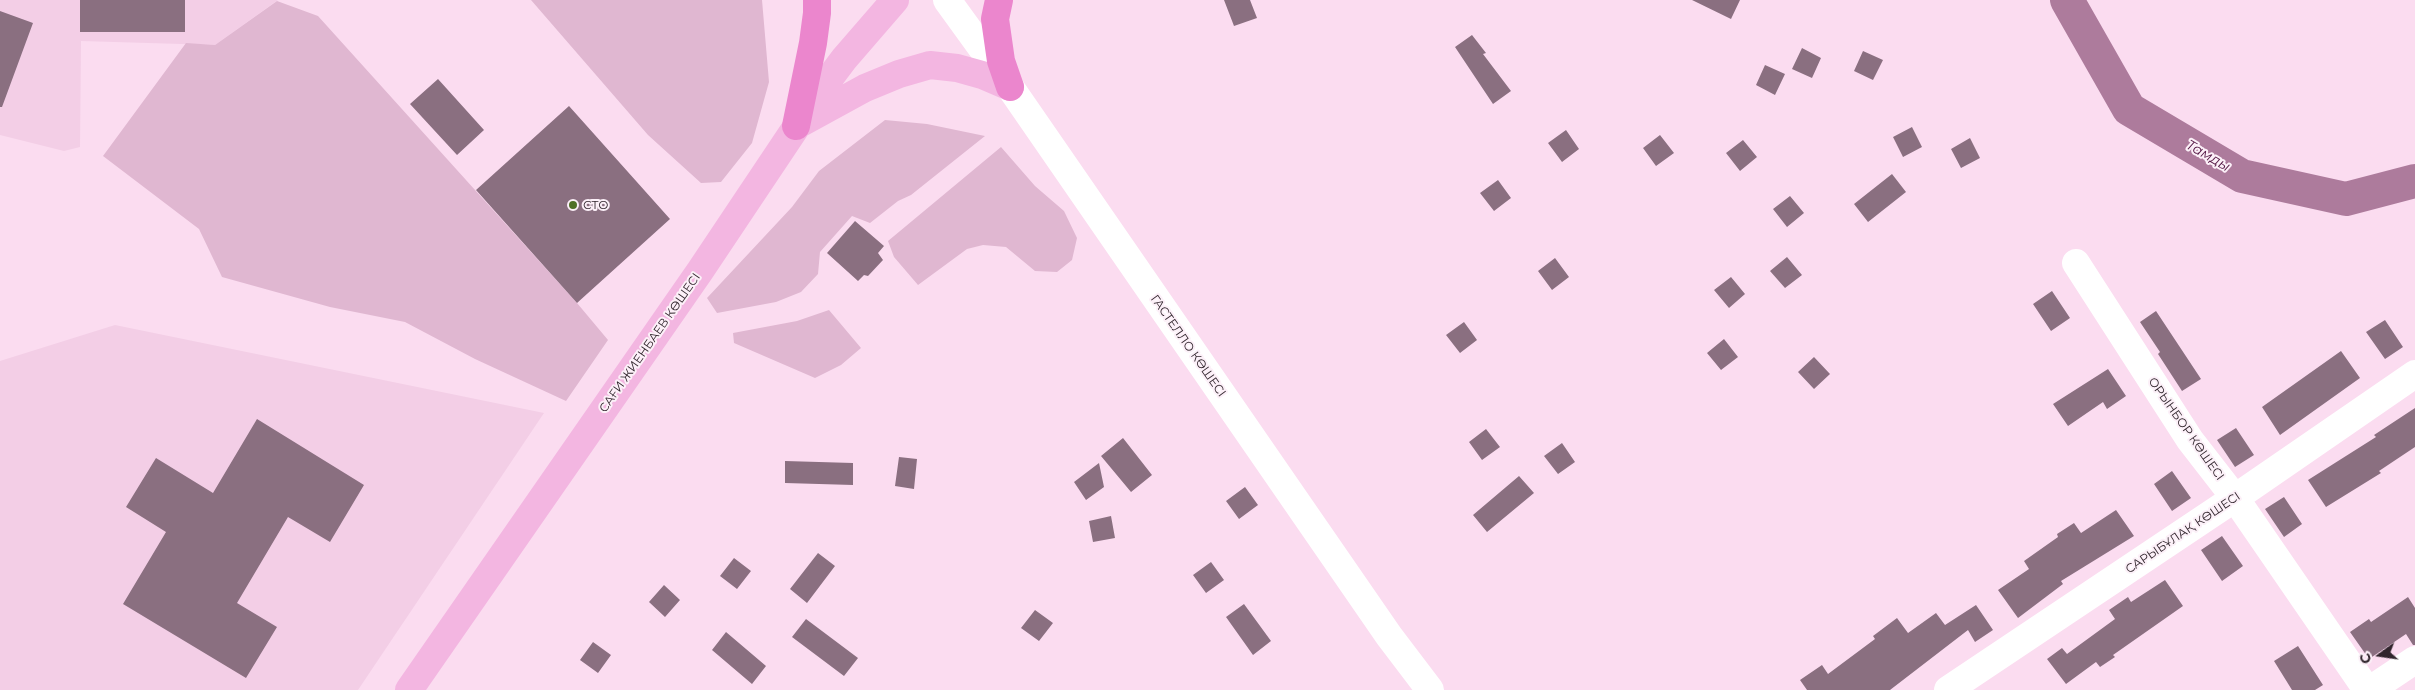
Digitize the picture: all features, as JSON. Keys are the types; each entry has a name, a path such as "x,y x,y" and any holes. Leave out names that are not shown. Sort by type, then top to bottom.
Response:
{"highway":[{"path":"796,126 817,13 817,0"},
{"path":"999,0 995,19 1000,61 1010,87"}],"main road":[{"name":"САҒИ ЖИЕНБАЕВ КӨШЕСІ","path":"409,690 700,271 796,126 844,59 896,0"},
{"path":"796,126 865,88 899,74 930,65 957,68 982,75 1010,87"}],"street":[{"name":"ГАСТЕЛЛО КӨШЕСІ","path":"947,0 1010,87 1383,628 1430,690"},
{"name":"ОРЫНБОР КӨШЕСІ","path":"2076,263 2190,440 2235,498 2368,690"},
{"name":"САРЫБҰЛАҚ КӨШЕСІ","path":"1948,690 2235,498 2415,374"},
{"path":"2368,690 2415,660"}],"shaded area":[{"path":"0,0 278,0 215,45 81,41 80,147 64,151 0,135"},
{"path":"531,0 762,0 769,82 752,143 721,182 701,183 648,135"},
{"path":"277,1 318,16 577,303 608,340 566,401 475,359 405,322 330,307 222,277 199,229 103,156 186,43 215,45"},
{"path":"885,120 927,124 985,136 911,195 898,201 870,223 852,216 820,252 818,274 801,292 776,302 717,313 707,298 792,207 819,171"},
{"path":"1001,147 1035,186 1064,211 1077,238 1072,260 1057,272 1035,271 1006,247 983,245 967,249 918,285 894,257 888,241"},
{"path":"829,310 861,348 841,365 815,378 734,343 733,333 797,321"},
{"path":"115,325 544,413 358,690 0,690 0,361"}],"building":[{"path":"80,0 185,0 185,32 80,32"},
{"path":"1224,0 1250,0 1257,18 1234,26"},
{"path":"1692,0 1740,0 1731,19"},
{"path":"0,11 33,23 2,107 0,107"},
{"path":"1472,35 1486,53 1483,54 1511,91 1493,104 1455,47"},
{"path":"1802,48 1821,58 1812,78 1792,69"},
{"path":"1863,51 1883,60 1873,80 1854,71"},
{"path":"1765,65 1785,74 1775,95 1756,85"},
{"path":"438,79 484,130 457,155 410,104"},
{"name":"СТО","path":"569,106 670,219 577,303 476,190"},
{"path":"1912,127 1922,147 1903,157 1893,137"},
{"path":"1566,130 1579,149 1562,162 1548,143"},
{"path":"1660,135 1674,153 1656,166 1643,148"},
{"path":"1970,138 1980,158 1961,168 1951,149"},
{"path":"1743,140 1757,157 1740,171 1726,153"},
{"path":"1892,174 1906,192 1868,222 1854,204"},
{"path":"1498,180 1511,198 1494,211 1480,193"},
{"path":"1790,196 1804,213 1787,227 1773,209"},
{"path":"855,221 884,246 878,253 883,260 868,276 864,275 858,281 827,253"},
{"path":"1787,257 1802,275 1785,288 1770,271"},
{"path":"1555,258 1569,277 1552,290 1538,271"},
{"path":"1731,277 1745,294 1729,308 1714,290"},
{"path":"2052,291 2070,318 2051,331 2033,304"},
{"path":"2156,311 2201,379 2182,391 2140,322"},
{"path":"2385,320 2403,347 2385,359 2366,332"},
{"path":"1464,322 1477,340 1460,353 1446,335"},
{"path":"1724,339 1738,357 1721,370 1707,353"},
{"path":"2341,351 2360,378 2280,435 2262,407"},
{"path":"1814,357 1830,374 1814,389 1798,372"},
{"path":"2108,369 2126,396 2107,409 2103,402 2068,426 2053,404"},
{"path":"2415,408 2415,447 2379,471 2381,473 2326,507 2308,480 2376,437 2374,435"},
{"path":"257,419 364,485 330,542 288,517 237,603 277,627 246,678 123,604 166,532 126,507 156,458 213,493"},
{"path":"2236,428 2254,455 2235,467 2217,440"},
{"path":"1486,429 1500,447 1482,460 1469,442"},
{"path":"1123,438 1152,475 1131,492 1101,456"},
{"path":"1562,443 1575,462 1558,474 1544,456"},
{"path":"899,457 917,459 914,489 895,486"},
{"path":"785,461 853,463 853,485 785,483"},
{"path":"1099,463 1104,487 1086,500 1074,482"},
{"path":"2172,471 2191,498 2172,511 2154,484"},
{"path":"1519,476 1534,493 1487,532 1473,515"},
{"path":"1245,487 1258,505 1239,519 1226,501"},
{"path":"2284,497 2302,524 2284,537 2265,509"},
{"path":"2116,510 2134,536 2061,581 2063,584 2018,618 1998,590 2029,569 2024,561 2058,537 2057,534 2074,523 2081,533"},
{"path":"1111,516 1115,538 1093,542 1089,521"},
{"path":"2222,536 2243,566 2222,581 2201,550"},
{"path":"818,553 835,566 807,603 790,589"},
{"path":"734,558 751,571 737,589 720,576"},
{"path":"1211,562 1224,580 1206,593 1193,575"},
{"path":"2165,580 2183,606 2113,655 2115,657 2100,667 2096,662 2066,684 2047,659 2062,648 2067,654 2115,619 2109,610 2128,597 2131,602"},
{"path":"664,585 680,600 665,617 649,602"},
{"path":"2408,597 2415,608 2415,645 2413,645 2406,634 2369,659 2350,632 2369,619 2371,622"},
{"path":"1244,604 1271,641 1253,655 1226,617"},
{"path":"1976,605 1993,630 1975,642 1968,630 1890,690 1807,690 1800,680 1822,665 1828,674 1875,639 1873,636 1897,618 1908,633 1936,613 1945,625"},
{"path":"1035,610 1053,623 1039,641 1021,628"},
{"path":"806,619 858,658 844,676 792,637"},
{"path":"726,632 766,666 752,684 712,650"},
{"path":"593,642 611,655 598,673 580,660"},
{"path":"2298,646 2323,685 2315,690 2292,690 2274,661"}],"waterway":[{"name":"Тамды","path":"2067,0 2129,109 2242,176 2346,199 2415,181"}],"place":[{"name":"СТО","path":"573,205"}]}
